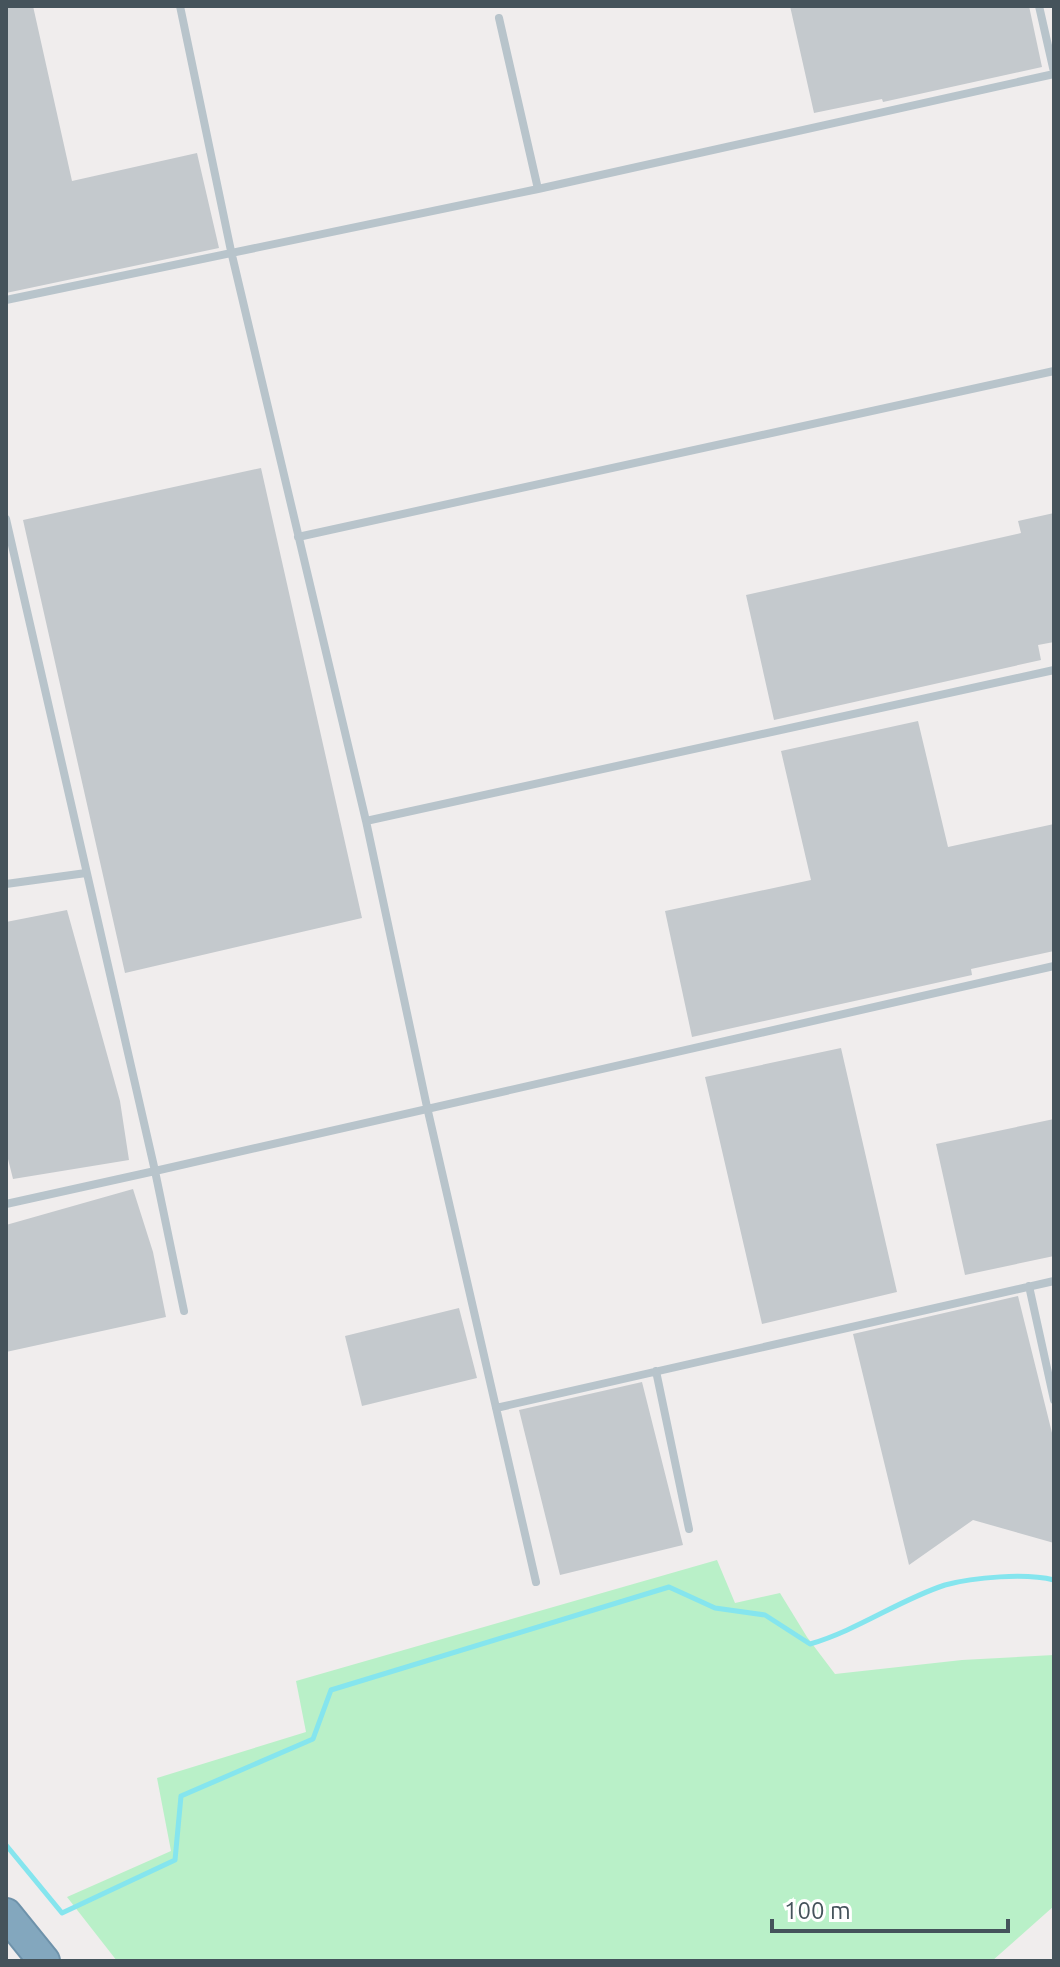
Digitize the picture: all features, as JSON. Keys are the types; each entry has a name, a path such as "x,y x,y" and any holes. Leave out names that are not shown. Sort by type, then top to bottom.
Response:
{"highway":[{"path":"6,1914 44,1961"}],"lane":[{"path":"180,6 231,251 366,821 427,1107 536,1582"},
{"path":"6,300 538,189 1054,73 1039,6"},
{"path":"499,18 538,189"},
{"path":"298,537 1054,371"},
{"path":"6,519 155,1171 184,1311"},
{"path":"366,821 1054,670"},
{"path":"6,884 86,873"},
{"path":"6,1204 1054,966"},
{"path":"496,1408 1054,1281"},
{"path":"1029,1286 1054,1400"},
{"path":"656,1371 689,1529"}],"green space":[{"path":"717,1560 735,1603 780,1593 835,1674 962,1660 1054,1655 1054,1906 992,1961 117,1961 67,1897 171,1851 157,1778 306,1732 296,1681"}],"building":[{"path":"6,6 33,6 72,181 197,153 219,248 6,293"},
{"path":"790,6 1029,6 1042,67 883,102 882,99 814,113"},
{"path":"261,468 362,918 125,973 23,520"},
{"path":"1054,513 1054,642 1038,645 1041,660 774,720 746,595 1021,533 1018,521"},
{"path":"918,721 948,847 1054,824 1054,951 971,969 972,975 692,1037 665,911 811,880 781,751"},
{"path":"67,910 120,1101 129,1160 13,1179 6,1151 6,922"},
{"path":"841,1048 897,1292 762,1324 705,1077"},
{"path":"1054,1119 1054,1256 965,1275 936,1144"},
{"path":"133,1189 153,1252 166,1317 6,1352 6,1225"},
{"path":"1018,1296 1054,1441 1054,1543 973,1520 909,1565 853,1334"},
{"path":"459,1308 477,1378 362,1406 345,1336"},
{"path":"642,1382 683,1545 560,1575 519,1410"}],"waterway":[{"path":"6,1845 62,1913 175,1860 181,1796 313,1739 331,1690 669,1587 715,1608 765,1615 810,1644 945,1585 1000,1577 1054,1580"}]}
